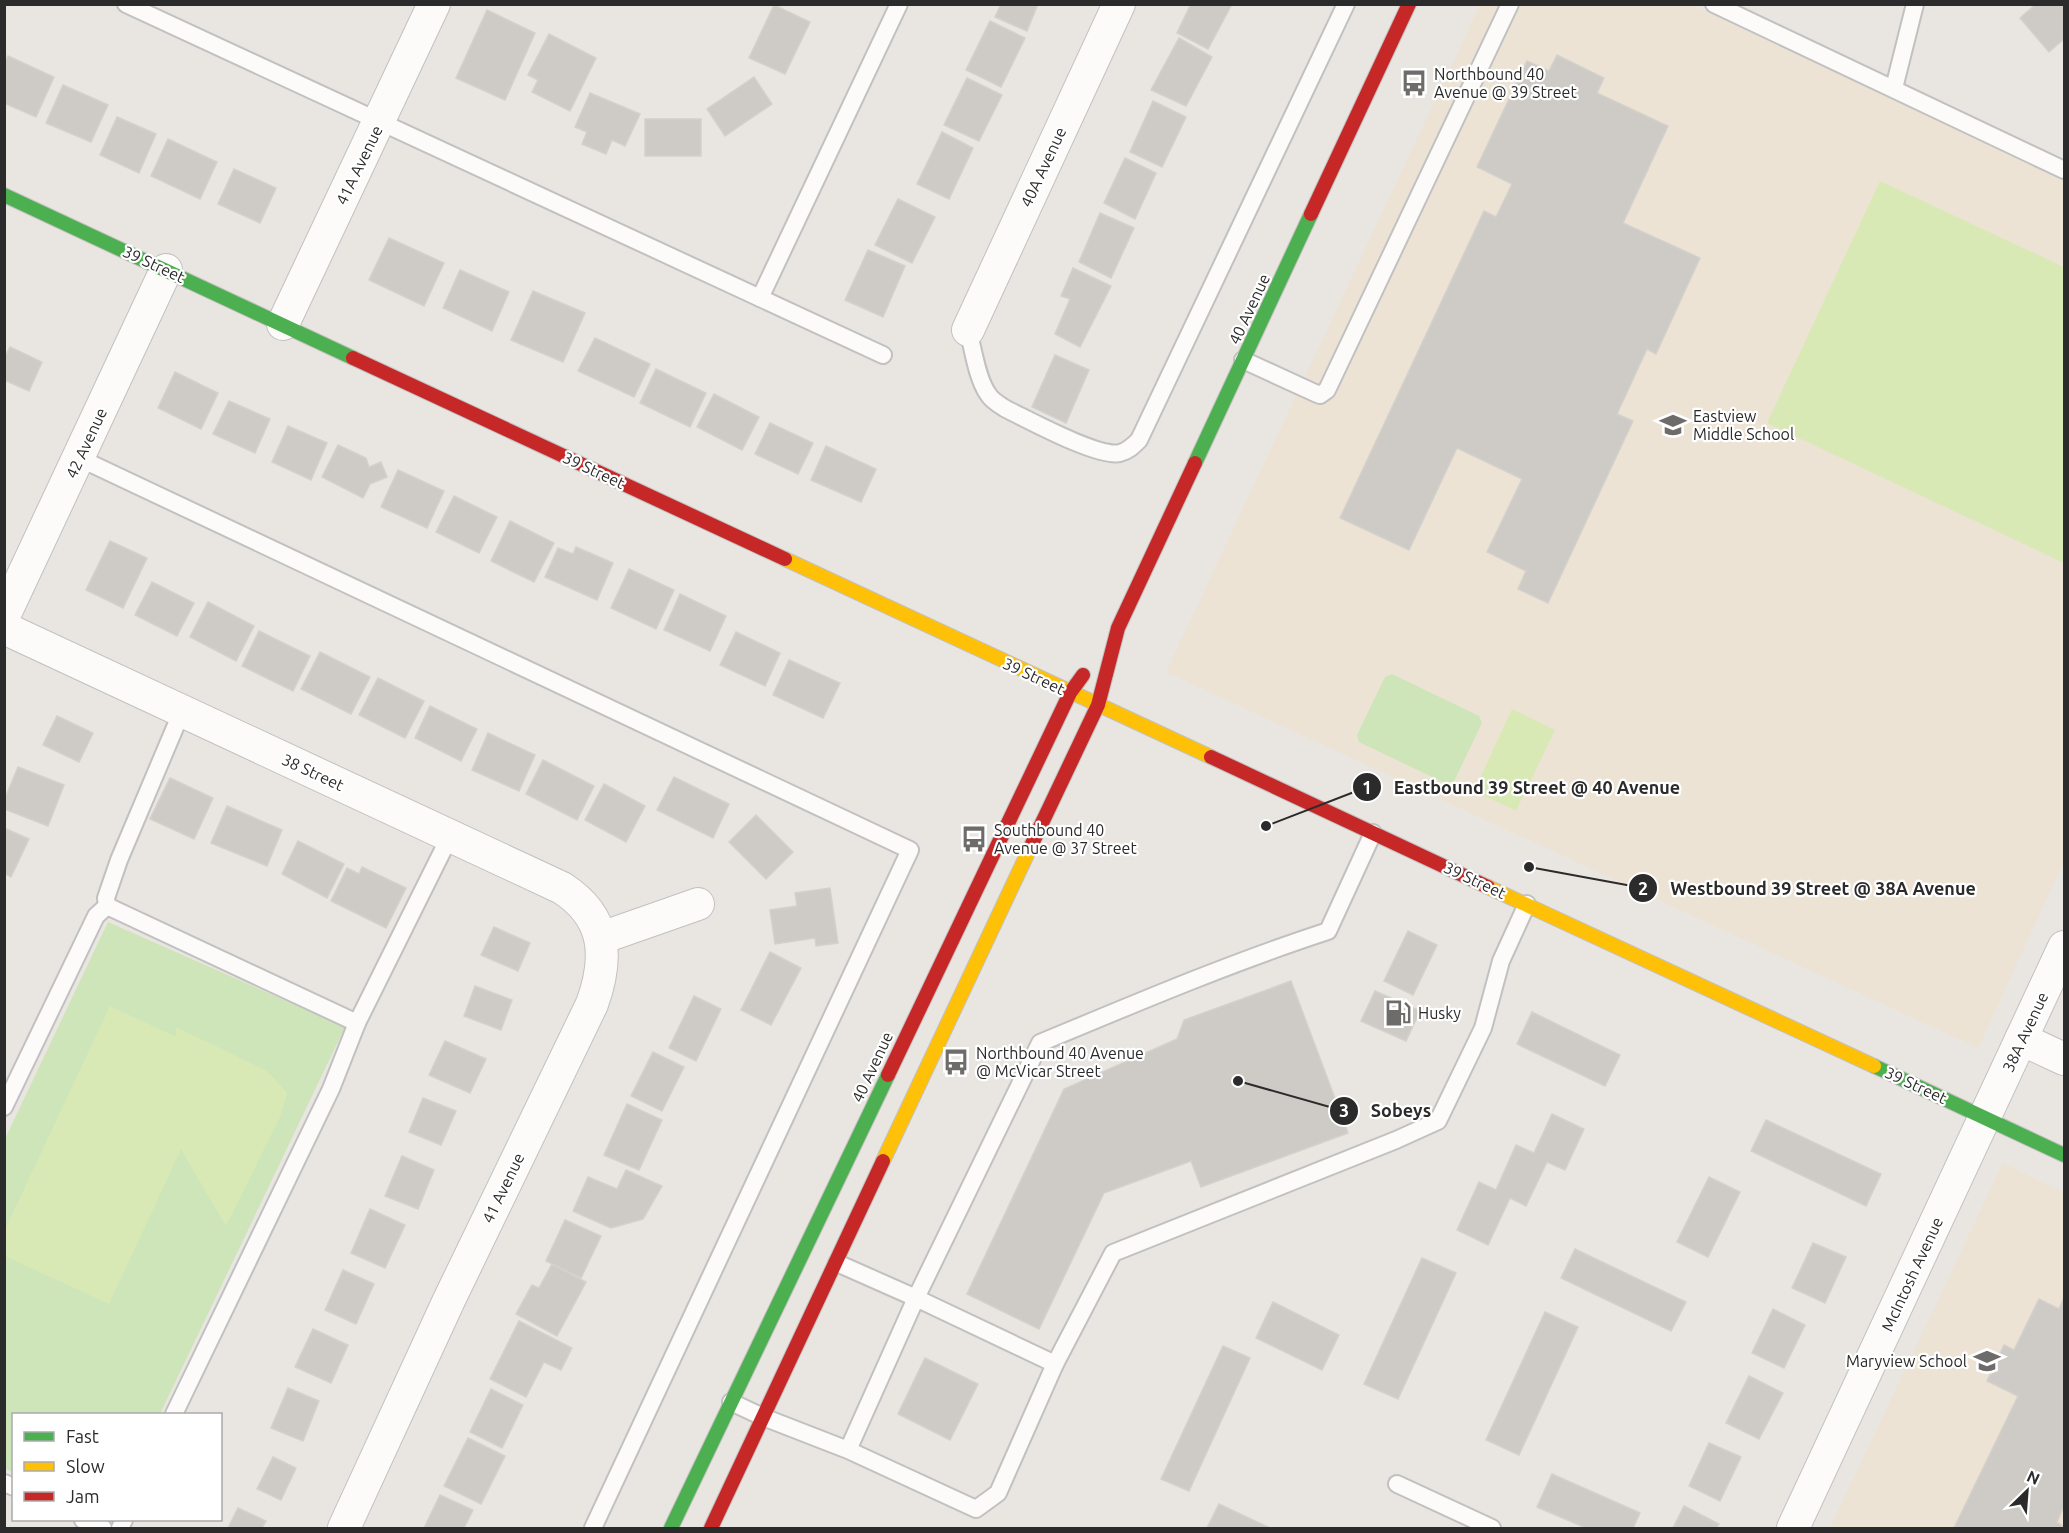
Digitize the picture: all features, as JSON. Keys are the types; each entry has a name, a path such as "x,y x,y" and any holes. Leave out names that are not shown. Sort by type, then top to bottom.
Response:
{"main road":[{"name":"40 Avenue","path":"711,1528 1098,705 1118,628 1409,4"},
{"name":"39 Street","path":"4,195 2064,1155"},
{"name":"40 Avenue","path":"672,1528 1070,693 1118,628"}],"street":[{"name":"41A Avenue","path":"283,324 434,4"},
{"name":"40A Avenue","path":"968,330 1119,4"},
{"name":"42 Avenue","path":"4,616 166,270"},
{"name":"38 Street","path":"4,628 562,888 577,898 590,913 601,938"},
{"path":"601,938 698,904"},
{"name":"41 Avenue","path":"344,1528 449,1300 592,1004 601,974 601,938"},
{"name":"38A Avenue","path":"1984,1118 2064,947"},
{"path":"2022,1039 2064,1059"},
{"name":"McIntosh Avenue","path":"1793,1528 1984,1118"}],"lane":[{"path":"126,4 882,355"},
{"path":"760,298 899,4"},
{"path":"968,330 984,387 995,402 1006,410 1099,452 1118,454 1129,450 1139,440 1346,4"},
{"path":"1243,360 1320,395 1327,390 1510,4"},
{"path":"1714,4 2064,170"},
{"path":"1894,88 1915,4"},
{"path":"79,458 910,850 593,1528"},
{"path":"107,906 106,898 119,860 182,711"},
{"path":"848,1450 916,1298 1040,1043 1248,958 1328,931 1373,833"},
{"path":"174,1413 331,1089 357,1023 450,836"},
{"path":"731,1402 848,1450 976,1509 998,1493 1055,1364 1113,1253 1438,1121 1483,1028 1501,961 1527,904"},
{"path":"107,906 357,1023"},
{"path":"4,1107 96,916 107,906"},
{"path":"837,1263 1055,1364"},
{"path":"1396,1484 1492,1528"},
{"path":"86,1521 103,1528"}],"shaded area":[{"name":"Eastview Middle School","path":"1480,5 1692,5 2064,179 2064,861 1978,1048 1166,672"},
{"name":"Maryview School","path":"2003,1163 2064,1193 2064,1528 1830,1528"}],"green space":[{"path":"1880,181 2064,267 2064,563 1767,423"},
{"path":"1392,674 1479,716 1482,723 1454,781 1447,784 1359,742 1357,735 1385,677"},
{"path":"1512,709 1555,730 1516,811 1474,791"},
{"path":"108,922 345,1027 160,1413 12,1413 12,1472 4,1468 4,1141"},
{"path":"110,1006 176,1037 176,1027 267,1071 287,1093 280,1117 226,1226 181,1149 109,1304 5,1256 4,1232"}],"building":[{"path":"1001,4 1038,4 1027,31 995,17"},
{"path":"1191,4 1232,4 1208,49 1177,33"},
{"path":"2036,4 2064,4 2064,39 2049,52 2020,18"},
{"path":"774,5 810,22 785,74 749,58"},
{"path":"487,10 535,33 505,100 456,78"},
{"path":"990,21 1025,38 1001,87 966,70"},
{"path":"549,34 596,58 570,111 532,92 538,80 528,75"},
{"path":"1179,38 1212,57 1186,106 1151,90"},
{"path":"1557,55 1604,78 1597,93 1668,126 1623,223 1700,258 1656,354 1647,349 1617,414 1633,421 1548,603 1518,589 1526,571 1487,552 1522,479 1457,448 1409,550 1340,518 1484,211 1496,217 1512,184 1477,167 1527,61 1549,71"},
{"path":"8,56 54,77 36,117 4,103 4,64"},
{"path":"754,77 772,104 725,136 707,109"},
{"path":"967,78 1002,95 979,141 944,125"},
{"path":"63,85 108,105 91,142 46,123"},
{"path":"590,93 640,114 625,146 612,140 606,154 582,144 587,132 575,127"},
{"path":"1153,101 1186,117 1162,167 1130,152"},
{"path":"117,117 156,134 139,173 100,155"},
{"path":"645,119 701,119 701,156 645,156"},
{"path":"942,132 973,148 949,199 917,184"},
{"path":"168,139 217,162 200,199 151,176"},
{"path":"1125,158 1156,173 1135,219 1104,203"},
{"path":"234,169 276,188 260,223 218,204"},
{"path":"898,199 935,217 912,263 875,245"},
{"path":"1100,213 1134,228 1111,278 1079,262"},
{"path":"389,238 444,263 424,306 369,280"},
{"path":"868,250 905,266 883,317 845,300"},
{"path":"1073,268 1111,286 1080,347 1055,334 1070,299 1061,296"},
{"path":"460,270 509,292 492,331 443,308"},
{"path":"533,291 585,313 563,362 511,340"},
{"path":"595,338 650,364 634,397 578,371"},
{"path":"10,347 42,362 29,391 4,380 4,359"},
{"path":"1055,355 1089,370 1066,423 1032,407"},
{"path":"656,369 706,393 690,427 640,403"},
{"path":"175,372 218,393 201,429 158,408"},
{"path":"714,394 759,417 742,450 697,427"},
{"path":"229,401 270,419 255,453 213,434"},
{"path":"770,423 813,443 798,474 755,454"},
{"path":"288,426 327,443 311,480 272,462"},
{"path":"338,445 366,458 369,467 381,462 387,477 370,484 363,498 322,477"},
{"path":"826,446 876,469 861,502 811,480"},
{"path":"398,470 444,491 427,528 381,507"},
{"path":"454,496 497,517 479,553 436,532"},
{"path":"510,521 554,543 534,582 491,561"},
{"path":"110,541 147,558 123,608 86,590"},
{"path":"576,547 613,563 597,600 545,577 558,548 573,554"},
{"path":"629,569 674,590 656,629 611,608"},
{"path":"152,582 194,603 177,636 135,615"},
{"path":"680,594 726,616 710,651 664,630"},
{"path":"208,602 254,626 236,661 190,637"},
{"path":"259,631 310,656 293,691 242,666"},
{"path":"736,632 780,653 765,686 720,665"},
{"path":"320,652 370,677 351,714 301,689"},
{"path":"789,660 840,683 823,718 773,695"},
{"path":"378,678 424,701 405,738 359,715"},
{"path":"430,706 477,729 461,761 415,738"},
{"path":"57,716 93,733 79,762 43,745"},
{"path":"488,733 535,755 519,791 472,770"},
{"path":"543,760 594,786 577,820 526,794"},
{"path":"18,767 64,785 48,826 4,809 4,801"},
{"path":"674,777 729,804 713,838 657,810"},
{"path":"170,778 213,798 194,839 150,819"},
{"path":"604,784 645,806 626,842 585,820"},
{"path":"227,806 282,830 267,866 211,843"},
{"path":"756,815 793,852 766,879 729,842"},
{"path":"4,828 29,839 11,877 4,873"},
{"path":"298,841 344,864 327,898 282,874"},
{"path":"362,867 406,888 386,928 331,901 347,868 359,874"},
{"path":"830,888 838,943 816,946 815,938 775,944 770,910 797,906 795,893"},
{"path":"494,927 530,943 518,971 481,955"},
{"path":"1408,931 1437,945 1413,995 1384,981"},
{"path":"770,952 801,968 771,1025 741,1010"},
{"path":"1291,981 1348,1133 1201,1187 1191,1161 1104,1193 1039,1329 967,1294 1064,1089 1177,1039 1184,1020"},
{"path":"475,986 512,1000 501,1030 464,1016"},
{"path":"1375,991 1420,1011 1406,1041 1361,1021"},
{"path":"694,996 721,1009 696,1061 669,1048"},
{"path":"1532,1012 1620,1055 1605,1086 1517,1044"},
{"path":"445,1041 486,1059 470,1093 429,1075"},
{"path":"653,1052 684,1067 662,1111 631,1096"},
{"path":"423,1098 456,1111 441,1145 409,1132"},
{"path":"627,1104 662,1120 639,1170 604,1155"},
{"path":"1552,1114 1584,1129 1565,1170 1547,1162 1526,1206 1510,1198 1488,1245 1457,1230 1479,1182 1496,1190 1516,1145 1534,1153"},
{"path":"1766,1120 1881,1174 1866,1206 1751,1151"},
{"path":"402,1156 434,1170 418,1209 385,1196"},
{"path":"626,1170 662,1186 643,1219 611,1228 573,1211 588,1177 617,1189"},
{"path":"1709,1177 1740,1192 1708,1257 1677,1242"},
{"path":"370,1209 405,1225 385,1268 351,1253"},
{"path":"565,1220 601,1236 581,1278 546,1261"},
{"path":"1813,1243 1846,1257 1825,1303 1792,1288"},
{"path":"1575,1249 1686,1302 1671,1331 1561,1278"},
{"path":"1422,1258 1456,1273 1398,1399 1364,1384"},
{"path":"552,1264 586,1282 557,1336 516,1314 532,1285 539,1288"},
{"path":"343,1270 374,1284 356,1324 325,1310"},
{"path":"2064,1297 2064,1506 2057,1522 2064,1528 1954,1528 2018,1396 1987,1381 2004,1345 2014,1350 2039,1299 2059,1309"},
{"path":"1273,1302 1339,1335 1322,1370 1256,1338"},
{"path":"1773,1309 1805,1325 1784,1368 1752,1353"},
{"path":"1545,1312 1578,1327 1519,1455 1486,1440"},
{"path":"519,1321 572,1348 561,1370 544,1362 526,1397 490,1379"},
{"path":"313,1329 348,1345 331,1383 295,1367"},
{"path":"1223,1346 1250,1358 1189,1491 1161,1479"},
{"path":"925,1358 978,1384 950,1440 898,1414"},
{"path":"1749,1376 1783,1393 1759,1439 1726,1423"},
{"path":"288,1388 319,1401 303,1441 271,1428"},
{"path":"491,1389 523,1405 502,1448 470,1432"},
{"path":"468,1438 505,1456 481,1504 444,1486"},
{"path":"1709,1443 1741,1457 1720,1501 1689,1486"},
{"path":"273,1457 296,1468 281,1500 257,1489"},
{"path":"1552,1474 1640,1513 1633,1528 1586,1528 1537,1507"},
{"path":"440,1495 473,1510 464,1528 424,1528"},
{"path":"1219,1504 1270,1528 1207,1528"},
{"path":"1684,1506 1719,1524 1716,1528 1673,1528"},
{"path":"238,1508 266,1521 262,1528 228,1528"}],"traffic: fast":[{"path":"4,195 353,358"},
{"path":"1195,463 1311,214"},
{"path":"1874,1066 2064,1155"},
{"path":"671,1528 888,1075"}],"traffic: slow":[{"path":"785,559 1211,757"},
{"path":"883,1161 1032,844"},
{"path":"1488,887 1874,1066"}],"traffic: jam":[{"path":"1311,214 1409,4"},
{"path":"353,358 785,559"},
{"path":"1032,844 1098,705 1118,628 1195,463"},
{"path":"888,1075 1070,693 1083,675"},
{"path":"1211,757 1488,887"},
{"path":"711,1528 883,1161"}],"place":[{"name":"Northbound 40 Avenue @ 39 Street","path":"1414,83"},
{"name":"Eastview Middle School","path":"1673,425"},
{"name":"Eastbound 39 Street @ 40 Avenue","path":"1266,826"},
{"name":"Southbound 40 Avenue @ 37 Street","path":"974,839"},
{"name":"Westbound 39 Street @ 38A Avenue","path":"1529,867"},
{"name":"Husky","path":"1398,1013"},
{"name":"Northbound 40 Avenue @ McVicar Street","path":"956,1062"},
{"name":"Sobeys","path":"1238,1081"},
{"name":"Maryview School","path":"1987,1361"}]}
